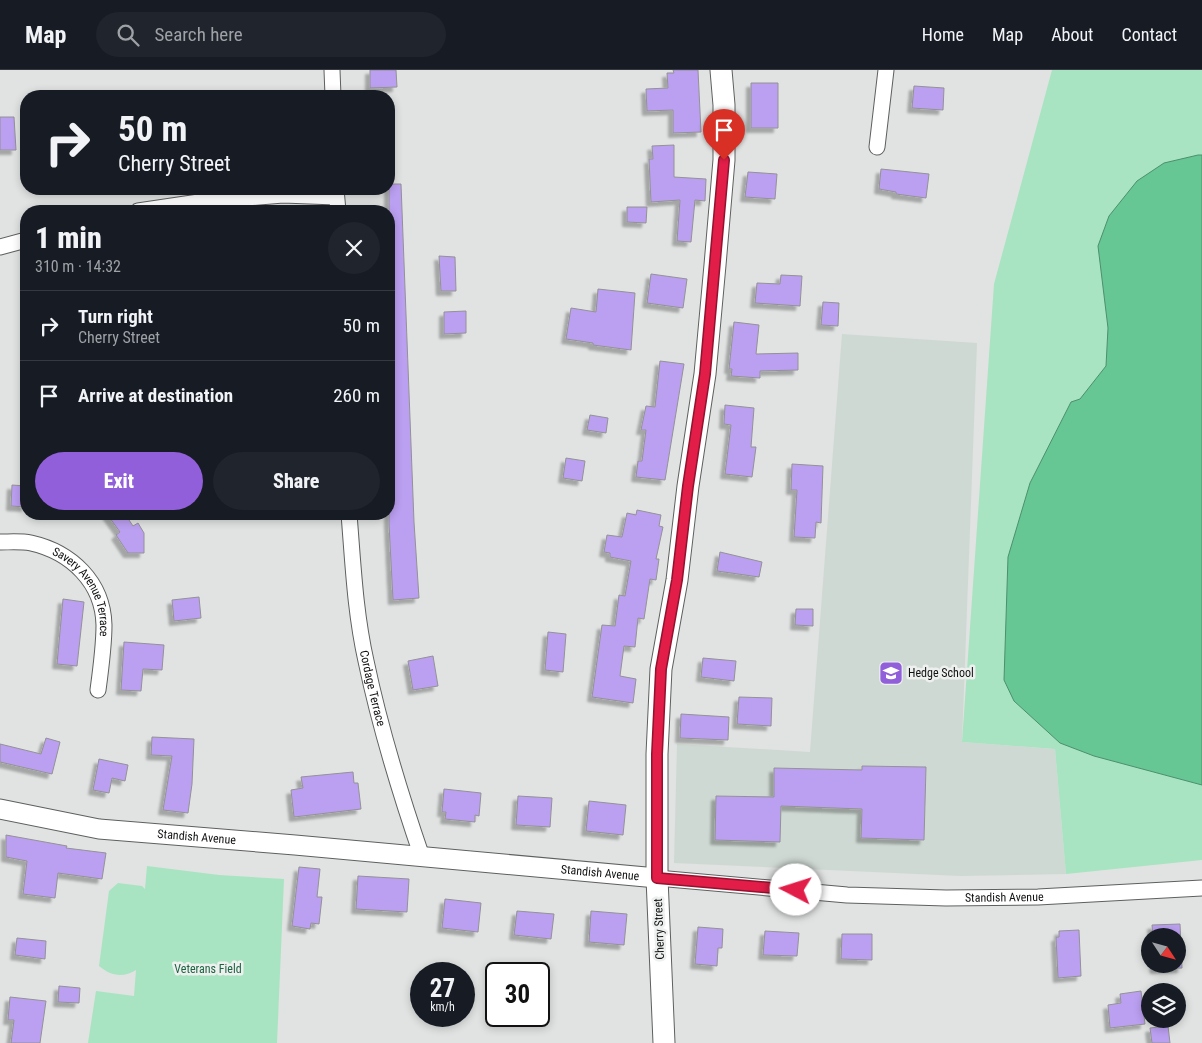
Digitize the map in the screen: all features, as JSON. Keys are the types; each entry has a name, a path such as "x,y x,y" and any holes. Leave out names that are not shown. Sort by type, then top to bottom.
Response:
{"main road":[{"name":"Cherry Street","path":"664,1043 657,878 657,754 661,669 677,580 688,486 705,374 716,265 724,160 724,105 721,70"}],"street":[{"path":"332,70 333,90"},
{"path":"877,147 886,70"},
{"path":"179,205 282,195 337,199"},
{"path":"0,247 20,242"},
{"name":"Cordage Terrace","path":"350,520 355,591 366,660 390,756 422,857"},
{"name":"Savery Avenue Terrace","path":"0,542 30,542 57,552 73,562 90,579 100,599 104,623 98,690"},
{"name":"Standish Avenue","path":"0,809 99,829 847,895 946,898 1038,897 1202,888"}],"shaded area":[{"path":"1202,155 1202,785 1094,756 1060,743 1014,701 1004,680 1008,557 1030,483 1071,402 1080,399 1106,366 1108,328 1098,246 1109,216 1137,181 1164,163"},
{"name":"Hedge School","path":"842,334 977,343 962,742 1055,749 1066,874 961,876 674,863 677,744 810,752"}],"green space":[{"path":"1052,70 1202,70 1202,860 1066,874 1055,749 962,742 994,284"},
{"name":"Veterans Field","path":"147,866 219,875 284,879 277,1043 88,1043 96,991 134,996 136,970 131,973 117,975 99,966 109,891 118,883 142,886 145,889"}],"building":[{"path":"370,70 396,70 397,87 370,88"},
{"path":"673,70 698,70 701,132 673,133 673,110 647,111 646,89 668,88 667,73 674,73"},
{"path":"751,83 778,83 778,128 751,128"},
{"path":"914,86 944,88 943,110 912,108"},
{"path":"0,117 14,117 16,150 0,150"},
{"path":"674,145 674,177 706,179 705,201 695,200 691,242 677,241 680,200 651,202 649,159 653,159 652,146"},
{"path":"881,169 929,174 926,198 896,194 896,192 879,189"},
{"path":"748,172 777,174 775,199 745,197"},
{"path":"395,184 401,184 414,522 419,598 393,600 389,520 395,520 395,205 389,205 389,195 395,195"},
{"path":"627,207 647,207 646,223 627,222"},
{"path":"439,256 455,257 456,291 441,291"},
{"path":"651,274 687,279 683,308 647,303"},
{"path":"781,275 802,276 800,306 755,303 757,283 780,284"},
{"path":"598,289 635,293 631,350 566,339 571,308 596,312"},
{"path":"823,302 839,303 838,326 821,325"},
{"path":"466,311 466,333 444,334 444,312"},
{"path":"734,322 759,325 756,354 798,353 798,370 760,371 760,378 731,376 732,369 729,369"},
{"path":"660,361 684,364 665,480 636,477 638,461 642,461 646,430 641,430 646,406 655,407"},
{"path":"725,405 754,408 751,447 756,447 752,477 725,474 731,425 724,424"},
{"path":"590,415 608,418 606,433 587,430"},
{"path":"566,458 585,461 582,481 563,478"},
{"path":"792,464 823,466 821,523 816,522 815,538 794,537 797,490 791,490"},
{"path":"12,485 20,486 20,507 11,506"},
{"path":"637,510 661,515 659,526 663,527 656,559 659,559 656,580 650,579 644,619 638,618 635,647 624,646 620,676 636,679 633,703 592,697 602,625 615,626 619,595 625,596 631,561 610,557 610,553 604,552 607,535 622,537 627,513 636,515"},
{"path":"111,520 129,520 133,526 138,523 144,533 144,553 128,553 116,535 120,532"},
{"path":"720,552 762,562 759,577 717,571"},
{"path":"199,597 201,618 174,621 172,600"},
{"path":"63,599 84,602 77,666 57,664"},
{"path":"796,609 813,609 813,626 795,625"},
{"path":"548,632 566,634 563,672 545,670"},
{"path":"124,642 164,645 162,670 143,669 141,691 121,690"},
{"path":"433,656 438,686 413,690 408,661"},
{"path":"703,658 736,661 734,681 701,677"},
{"path":"739,697 772,698 771,726 737,724"},
{"path":"681,714 729,717 728,740 680,738"},
{"path":"152,737 194,739 192,784 188,813 163,810 172,756 151,755"},
{"path":"46,738 60,742 52,774 0,762 0,744 41,754"},
{"path":"99,759 128,765 125,781 112,778 109,793 93,790"},
{"path":"862,766 926,767 924,840 861,838 862,809 781,806 780,842 715,840 716,796 774,797 774,768 862,770"},
{"path":"353,772 354,783 358,783 361,809 294,817 291,790 303,788 301,777"},
{"path":"444,789 481,793 479,816 475,815 475,822 445,819 446,812 442,812"},
{"path":"518,796 552,798 550,827 516,825"},
{"path":"589,801 626,805 623,835 586,831"},
{"path":"6,835 67,846 66,848 106,853 102,879 58,873 55,898 23,894 27,861 6,857"},
{"path":"299,867 320,869 317,897 322,897 319,924 311,923 310,929 292,926"},
{"path":"358,876 409,879 407,912 356,909"},
{"path":"445,899 481,903 478,932 442,928"},
{"path":"517,911 554,914 551,939 514,935"},
{"path":"591,911 627,914 624,945 589,942"},
{"path":"1180,924 1180,928 1152,928 1152,925"},
{"path":"698,927 723,929 722,948 718,948 717,966 695,964"},
{"path":"1079,930 1081,976 1058,978 1056,937 1059,937 1059,931"},
{"path":"765,931 799,933 797,956 763,955"},
{"path":"842,934 872,934 872,960 841,959"},
{"path":"17,938 46,941 45,959 15,955"},
{"path":"59,986 80,988 79,1003 58,1002"},
{"path":"1141,991 1141,1024 1110,1028 1108,1005 1121,1003 1120,994"},
{"path":"10,997 46,1001 40,1043 11,1043 14,1020 8,1020"},
{"path":"1150,1028 1168,1028 1170,1043 1152,1043"}],"place":[{"name":"Hedge School","path":"891,673"}],"route":[{"path":"724,160 705,374 688,486 677,580 661,669 657,754 657,878 796,890"}]}
